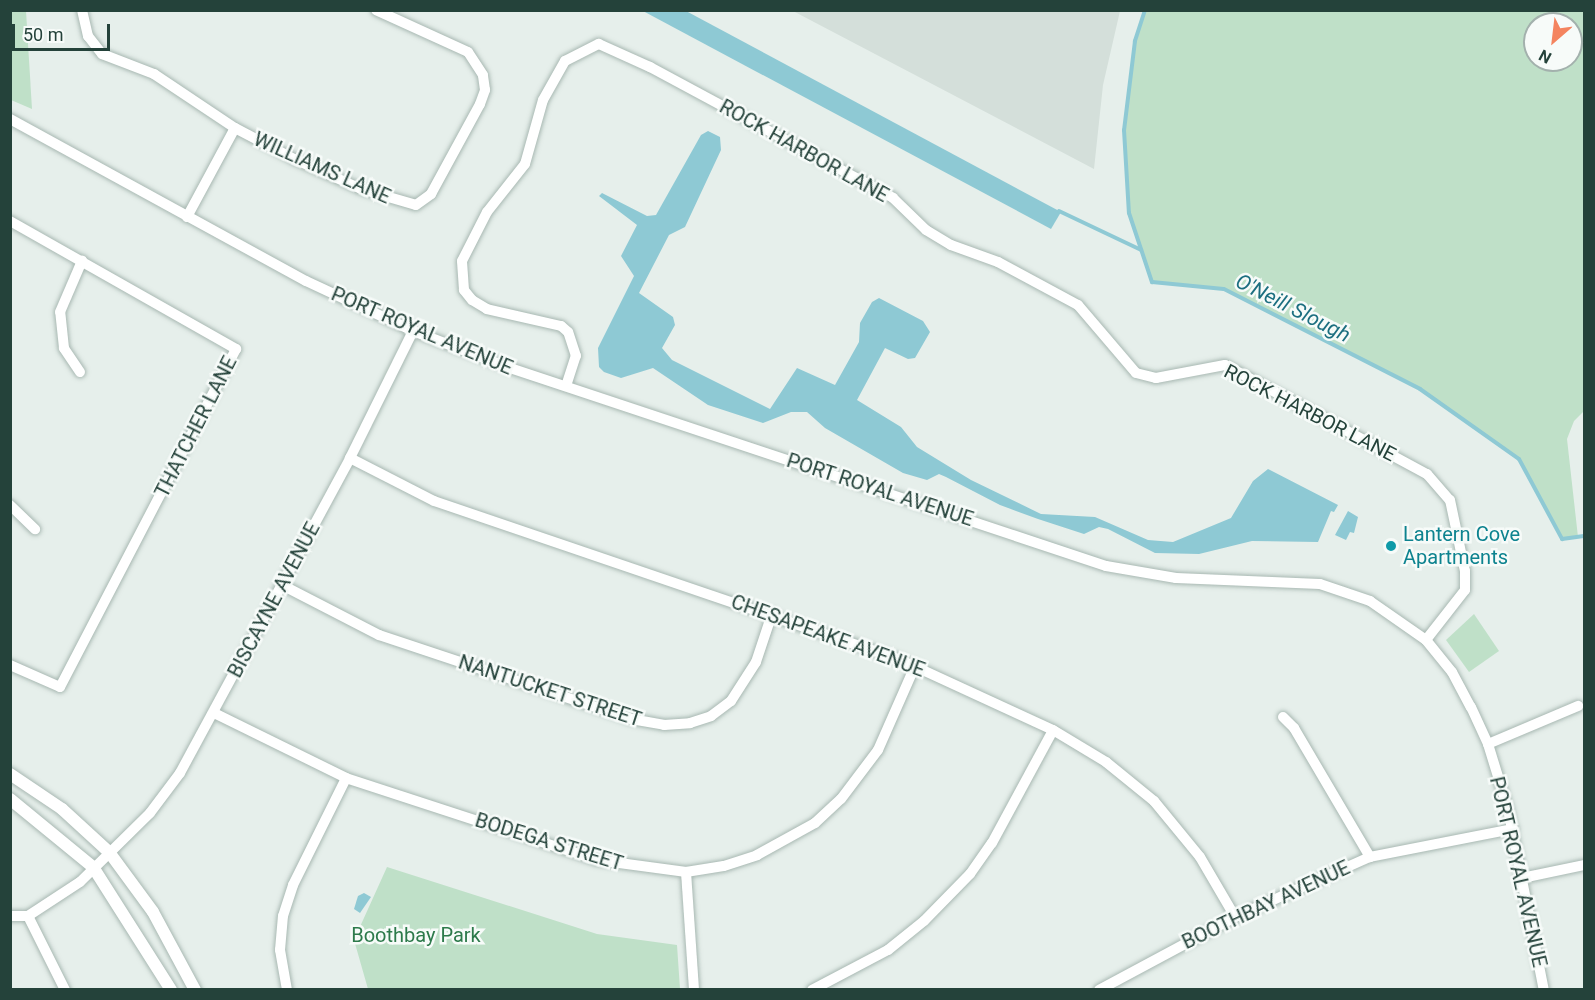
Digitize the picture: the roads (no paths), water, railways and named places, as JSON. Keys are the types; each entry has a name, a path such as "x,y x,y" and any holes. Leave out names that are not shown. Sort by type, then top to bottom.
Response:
{"street":[{"name":"WILLIAMS LANE","path":"82,10 88,36 102,54 154,74 235,128 361,189 406,205 423,202 480,104 485,90 483,75 468,52 376,10"},
{"name":"ROCK HARBOR LANE","path":"566,386 576,356 568,332 561,326 487,309 472,300 464,290 462,261 487,212 525,164 543,100 565,61 599,44 650,67 893,198 926,230 951,245 998,262 1071,301 1136,373 1156,378 1225,366 1427,474 1450,500 1465,571 1465,590 1426,640"},
{"name":"PORT ROYAL AVENUE","path":"10,119 306,281 414,332 566,386 1115,568 1176,578 1274,580 1344,590 1389,612 1426,640 1452,672 1488,744 1513,829 1544,990"},
{"name":"WILLIAMS LANE","path":"187,217 235,128"},
{"name":"THATCHER LANE","path":"10,221 236,349 60,687 10,665"},
{"path":"80,372 64,348 60,312 82,261"},
{"name":"BISCAYNE AVENUE","path":"28,916 53,902 109,852 150,813 180,773 350,458 414,332"},
{"name":"CHESAPEAKE AVENUE","path":"350,458 434,501 772,614 915,666 1053,730 1106,762 1154,801 1200,857 1235,917"},
{"path":"10,505 34,529"},
{"name":"NANTUCKET STREET","path":"282,585 379,635 631,719 664,725 690,723 711,716 731,701 756,662 772,614"},
{"name":"BODEGA STREET","path":"214,713 346,778 597,860 686,872 724,866 758,855 815,823 841,799 878,750 915,666"},
{"path":"1488,744 1578,706"},
{"path":"1283,717 1294,728 1370,857"},
{"path":"812,990 888,950 924,921 970,874 992,843 1053,730"},
{"path":"10,774 62,809 109,852 153,912 195,990"},
{"path":"287,990 280,950 283,916 293,885 346,778"},
{"path":"10,798 93,867 133,925 171,990"},
{"name":"BOOTHBAY AVENUE","path":"1099,990 1235,917 1370,857 1513,829"},
{"path":"1522,878 1584,865"},
{"path":"686,872 694,990"},
{"path":"10,916 28,916 65,990"}],"water":[{"path":"643,11 686,11 1061,212 1051,229"},
{"path":"708,131 720,137 721,150 685,227 669,235 639,293 673,317 675,325 662,348 672,360 770,409 797,368 835,385 859,342 860,323 872,302 879,298 923,321 930,332 915,358 908,359 885,348 857,400 901,427 917,447 971,480 1041,514 1095,517 1148,540 1173,542 1231,518 1253,481 1268,469 1338,505 1334,512 1331,511 1318,542 1252,541 1199,554 1155,553 1108,529 1099,527 1084,534 1038,519 1000,505 939,474 927,480 903,473 825,428 807,412 791,412 763,423 708,405 653,368 621,378 604,372 599,367 598,348 634,276 621,256 637,225 599,196 602,193 647,216 656,215 701,135"},
{"path":"1348,511 1358,517 1354,533 1350,532 1346,540 1335,535"},
{"path":"364,893 371,897 360,913 354,909 358,896"}],"waterway":[{"name":"O'Neill Slough","path":"1145,10 1135,41 1124,130 1129,213 1152,282 1224,289 1420,389 1519,459 1562,539 1584,536"},
{"path":"1059,211 1141,250"}],"place":[{"name":"Lantern Cove Apartments","path":"1391,546"}],"park label":[{"name":"Boothbay Park","path":"416,935"}]}
